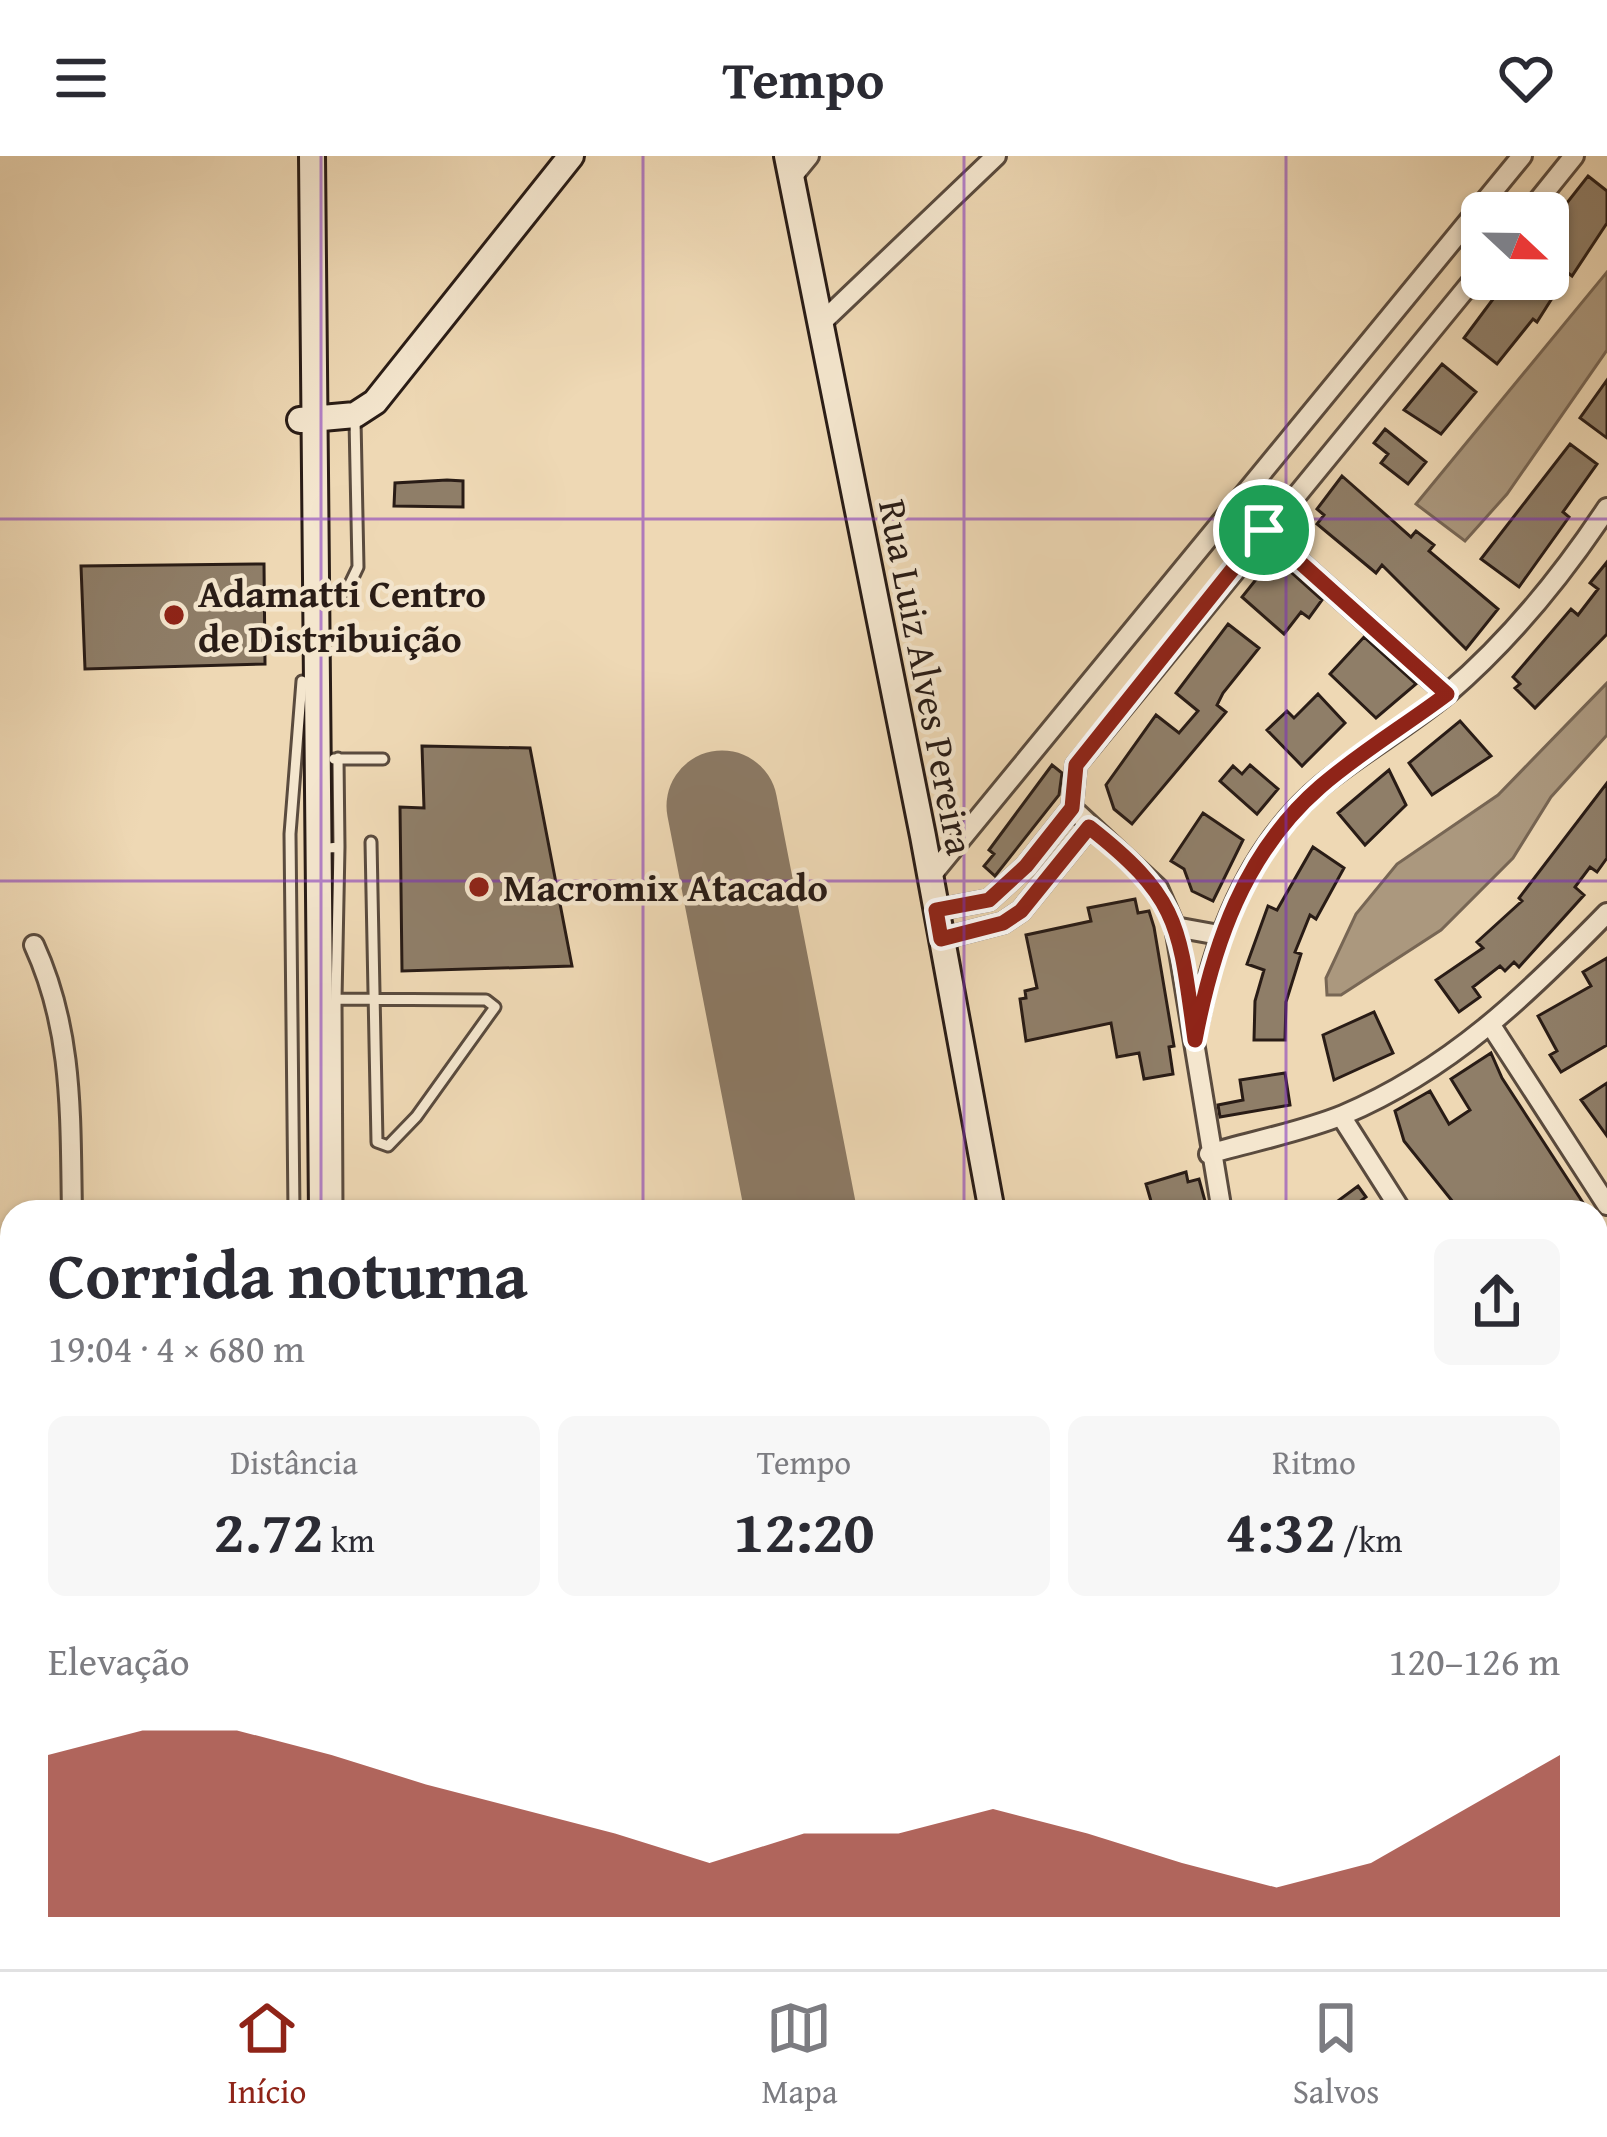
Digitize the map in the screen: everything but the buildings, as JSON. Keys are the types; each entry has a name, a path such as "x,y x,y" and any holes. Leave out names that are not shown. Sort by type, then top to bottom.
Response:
{"main road":[{"path":"297,156 316,604 328,759 322,1200"},
{"path":"308,1200 302,680 312,156"},
{"path":"307,420 355,415 375,402 571,156"},
{"name":"Rua Luiz Alves Pereira","path":"789,167 990,1200"}],"street":[{"path":"789,167 809,156"},
{"path":"820,324 996,156"},
{"path":"930,878 1522,156"},
{"path":"1545,192 1574,156"},
{"path":"936,910 989,900 1026,866 1072,808 1076,765 1461,294"},
{"path":"1195,1040 1219,935 1252,870 1285,821 1321,786 1447,694 1522,618 1607,508"},
{"path":"1264,530 1447,694"},
{"path":"1072,808 1158,888 1175,928 1219,1200"},
{"path":"941,939 1003,923 1021,911 1089,827"},
{"path":"1026,866 1044,883"},
{"path":"989,900 1003,923"},
{"path":"1209,1154 1341,1116 1492,1028 1607,913"},
{"path":"1175,928 1219,935"},
{"path":"34,945 50,981 69,1054 72,1200"},
{"path":"1492,1028 1604,1200"},
{"path":"1341,1116 1394,1200"}],"lane":[{"path":"316,604 347,590 358,567 355,415"},
{"path":"294,1200 290,834 302,680"},
{"path":"328,759 383,759"},
{"path":"336,999 373,999 486,1000 495,1007 416,1117 388,1146 377,1142 373,999 371,842"},
{"path":"329,848 337,1200"}],"shaded area":[{"path":"1607,272 1607,350 1507,494 1465,541 1416,504"},
{"path":"1607,683 1607,735 1551,797 1513,858 1441,930 1341,995 1327,995 1326,978 1356,914 1397,864 1498,795"}],"runway":[{"path":"722,806 799,1200"}],"place":[{"name":"Adamatti Centro de Distribuição","path":"174,615"},
{"name":"Macromix Atacado","path":"479,887"}],"route":[{"path":"1264,530 1366,616 1447,694 1321,786 1285,821 1252,870 1219,935 1195,1040 1183,958 1158,888 1140,867 1089,827 1021,911 1003,923 941,939 936,910 989,900 1026,866 1072,808 1076,765 1264,530"}]}
